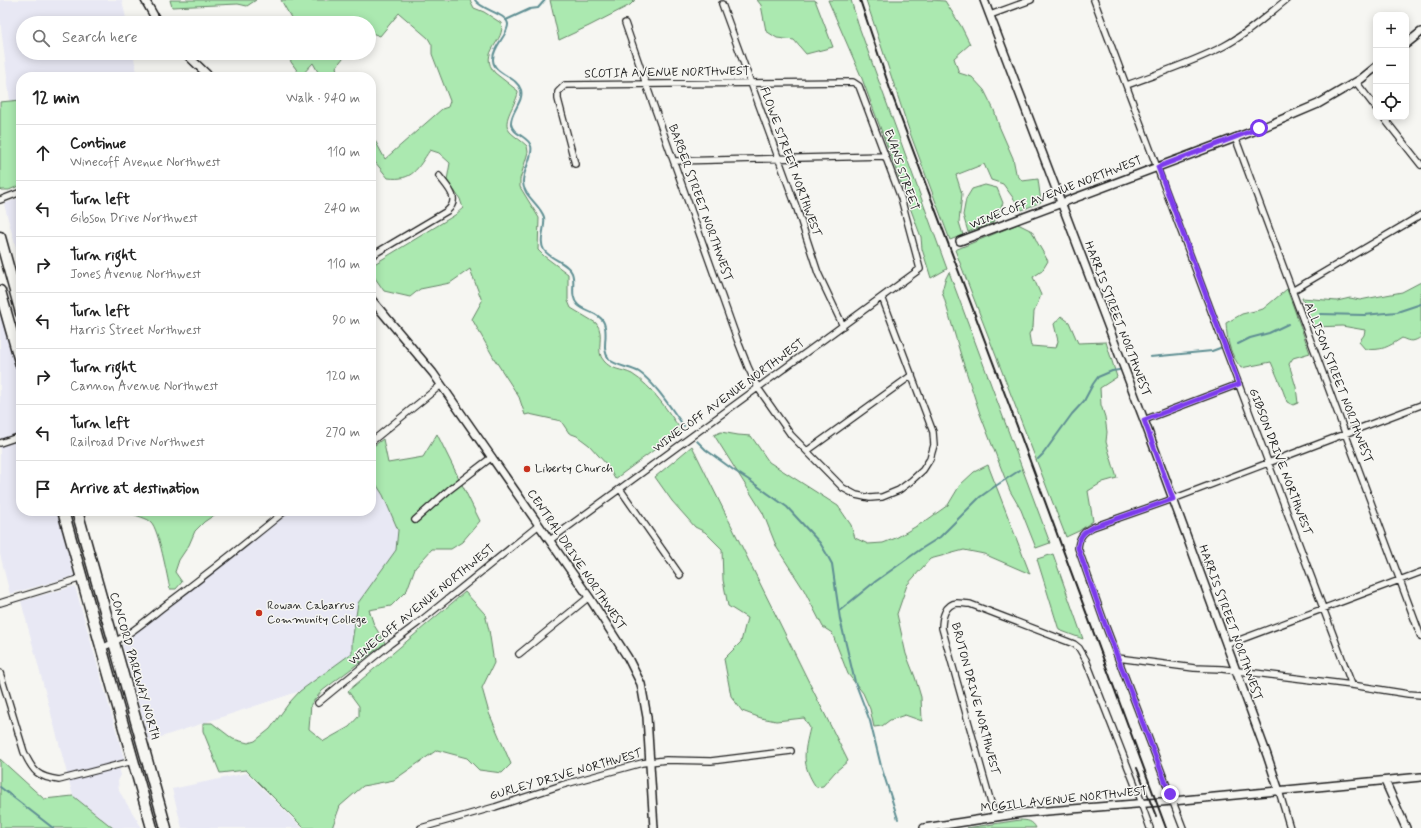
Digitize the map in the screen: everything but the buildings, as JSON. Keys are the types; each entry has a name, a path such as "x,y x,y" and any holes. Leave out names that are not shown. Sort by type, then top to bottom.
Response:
{"highway":[{"path":"0,236 16,280"},
{"path":"0,291 16,347"},
{"path":"64,516 152,828"},
{"name":"CONCORD PARKWAY NORTH","path":"78,516 166,828"},
{"path":"138,780 143,779 146,782 159,828"}],"street":[{"path":"144,0 154,16"},
{"name":"HARRIS STREET NORTHWEST","path":"984,0 1144,420 1267,755 1290,828"},
{"path":"990,15 1031,0"},
{"name":"GIBSON DRIVE NORTHWEST","path":"1094,0 1352,685"},
{"path":"1127,86 1224,46 1252,27 1286,0"},
{"name":"FLOWE STREET NORTHWEST","path":"722,4 818,273 843,326"},
{"name":"BARBER STREET NORTHWEST","path":"625,23 745,360 758,388 790,435 843,488 856,495 870,498 882,496 899,490 923,470 930,460 934,445 933,432 882,297"},
{"path":"1409,42 1421,32"},
{"path":"192,60 205,72"},
{"name":"WINECOFF AVENUE NORTHWEST","path":"960,241 1158,167 1318,104 1356,82 1373,69"},
{"name":"SCOTIA AVENUE NORTHWEST","path":"575,164 558,99 558,92 565,85 853,82"},
{"name":"EVANS STREET","path":"853,82 859,86 901,198 920,269"},
{"path":"1356,82 1373,104"},
{"path":"1385,120 1421,165"},
{"name":"ALLISON STREET NORTHWEST","path":"1236,137 1421,637"},
{"path":"674,161 885,156"},
{"path":"376,253 451,207 454,202 454,197 440,176"},
{"path":"0,200 16,194"},
{"path":"1292,291 1421,215"},
{"name":"WINECOFF AVENUE NORTHWEST","path":"550,540 920,269"},
{"name":"CENTRAL DRIVE NORTHWEST","path":"376,305 441,385 550,540 628,658 641,684 647,717 654,828"},
{"path":"807,451 912,375"},
{"path":"1144,420 1239,384"},
{"path":"376,438 441,385"},
{"path":"1183,828 1078,548 1079,539 1082,534 1093,527 1173,499 1421,405"},
{"path":"0,443 16,438"},
{"path":"415,520 449,490 492,457"},
{"path":"620,489 680,575"},
{"path":"101,648 113,643 139,626 202,578 279,516"},
{"name":"WINECOFF AVENUE NORTHWEST","path":"318,703 539,525"},
{"path":"1226,645 1421,572"},
{"path":"0,603 82,578"},
{"path":"519,654 589,597"},
{"name":"BRUTON DRIVE NORTHWEST","path":"995,817 942,628 943,617 947,610 953,604 957,603 970,604 1074,644 1080,648 1086,660 1150,828"},
{"path":"1118,658 1194,668 1235,670 1421,695"},
{"path":"0,673 24,752 28,762 41,776 48,779 59,780 133,761"},
{"name":"GURLEY DRIVE NORTHWEST","path":"421,828 495,807 619,768 650,761 711,761 791,751"},
{"name":"MCGILL AVENUE NORTHWEST","path":"924,828 948,826 1022,813 1173,801 1421,777"},
{"path":"1385,781 1406,828"}],"shaded area":[{"path":"0,0 122,0 125,16 16,16 16,60 134,60 137,72 16,72 16,100 10,101 0,19"},
{"path":"16,199 16,248 4,204"},
{"path":"0,310 16,365 16,516 58,516 74,576 10,594 0,554"},
{"name":"Rowan Cabarrus Community College","path":"376,484 383,495 398,530 396,550 355,623 352,653 300,691 149,741 122,644 284,516 376,516"},
{"path":"75,586 126,765 119,768 121,775 118,781 119,791 142,828 113,828 73,796 21,601"},
{"path":"247,773 302,828 182,828 172,789"}],"green space":[{"path":"170,0 256,0 247,6 238,4 172,7"},
{"path":"281,0 470,0 474,8 484,12 501,23 502,29 500,35 489,59 490,66 495,73 518,91 508,117 507,127 510,132 527,146 528,152 520,179 520,187 539,218 538,250 568,274 568,301 571,308 596,323 599,328 600,353 604,361 613,368 632,374 647,385 681,430 615,479 607,465 589,445 577,436 569,433 561,421 529,414 525,415 519,397 495,360 472,319 482,301 470,269 450,283 420,289 410,297 384,291 376,279 376,263 455,215 463,208 460,199 447,180 450,163 439,153 430,150 418,168 403,178 388,178 376,163 376,142 385,159 442,109 448,107 450,101 432,54 432,45 428,38 399,13 380,36 376,35 376,16 290,16"},
{"path":"550,0 635,0 630,5 559,40"},
{"path":"757,0 815,0 833,47 806,54 794,40 777,38 766,31 761,5"},
{"path":"828,0 851,0 858,24 947,269 931,278 922,249 921,237 861,76"},
{"path":"866,0 945,1 961,26 970,44 954,58 959,73 972,77 984,90 994,110 999,126 1013,158 1016,173 1022,181 1038,179 1041,202 1022,210 1003,184 991,180 984,164 956,175 962,194 959,222 963,235 950,240 910,133"},
{"path":"290,60 342,60 336,67 338,72 318,72 313,63 305,72 298,72"},
{"path":"16,100 16,187 9,190 0,189 0,102"},
{"path":"985,185 997,188 1003,203 994,222 968,232 963,215 966,199 972,189"},
{"path":"1018,224 1032,231 1048,261 1042,271 1033,277 1041,295 1034,312 1033,327 1029,334 1031,346 1056,348 1058,341 1054,324 1061,316 1069,322 1078,343 1106,342 1117,377 1100,388 1101,405 1105,417 1107,432 1106,442 1117,478 1103,482 1088,491 1093,521 1079,531 1066,537 955,250"},
{"path":"949,272 1050,543 1036,548 1021,510 1010,491 980,414 962,359 942,291"},
{"path":"1421,282 1421,337 1412,341 1402,338 1389,346 1380,349 1365,349 1359,342 1364,335 1365,330 1342,326 1314,327 1302,298 1337,301 1350,298 1360,300 1402,292"},
{"path":"1287,289 1310,353 1293,358 1289,364 1296,387 1298,403 1293,405 1287,402 1271,362 1241,368 1234,358 1230,347 1226,323 1242,314 1263,309"},
{"path":"721,432 751,436 769,462 838,506 851,525 855,538 868,544 883,543 896,538 927,520 948,505 960,485 974,472 988,465 1030,574 984,554 964,550 930,559 907,585 897,614 906,654 921,697 922,721 905,715 890,720 882,726 874,727 870,709 863,693 848,674 832,633 823,627 804,590 777,548 763,513 714,435"},
{"path":"437,434 480,521 462,542 451,549 432,549 415,568 407,590 391,606 369,610 374,625 385,643 322,691 311,704 309,729 324,741 349,727 359,716 359,706 348,691 465,592 485,614 494,663 482,688 489,713 511,764 502,773 479,770 467,758 437,750 394,780 363,786 340,806 332,828 304,828 246,770 220,773 203,731 203,723 212,723 233,739 248,743 255,741 270,729 300,691 352,653 352,642 358,603 396,550 398,530 383,495 376,484 376,444 383,439 388,463 423,457"},
{"path":"692,446 848,761 835,772 823,786 816,787 811,779 806,765 805,752 810,728 804,718 776,721 761,718 742,711 731,696 724,659 741,642 747,618 728,606 723,580 722,549 705,532 695,527 672,501 655,477"},
{"path":"138,516 213,516 195,531 189,545 179,560 175,572 182,582 176,589 170,589 157,534 151,522"},
{"path":"1053,554 1083,639 1059,630 1037,559"},
{"path":"0,759 44,799 73,796 113,828 0,828"},
{"path":"1020,820 1030,821 1036,828 967,828"}],"waterway":[{"path":"475,0 482,6 503,17 508,24 508,28 495,50 493,60 497,69 519,85 521,90 521,99 513,115 511,124 512,128 527,140 531,146 532,150 523,177 523,186 544,217 542,246 547,253 570,269 573,277 573,294 578,305 595,314 603,321 606,330 605,350 609,359 615,363 636,370 645,377 663,397 684,426"},
{"path":"506,20 530,9 538,8 545,0"},
{"path":"1320,314 1364,315 1397,312 1421,304"},
{"path":"1238,344 1250,338 1269,333 1288,324"},
{"path":"1150,357 1212,351 1220,348"},
{"path":"1038,459 1072,414 1084,401 1098,377 1112,371 1119,370"},
{"path":"697,441 706,450 787,507 820,543 832,564 840,619 855,682 870,721 881,766 898,819"},
{"path":"839,611 872,584 940,537 980,497 1020,470"},
{"path":"0,787 53,828"}],"railway":[{"path":"860,0 891,92 1166,828"},
{"path":"1137,768 1156,816"}],"place":[{"name":"Liberty Church","path":"527,469"},
{"name":"Rowan Cabarrus Community College","path":"259,613"}],"route":[{"path":"1170,794 1106,627 1078,548 1079,539 1082,534 1093,527 1173,499 1144,420 1239,384 1158,167 1259,128"}]}
